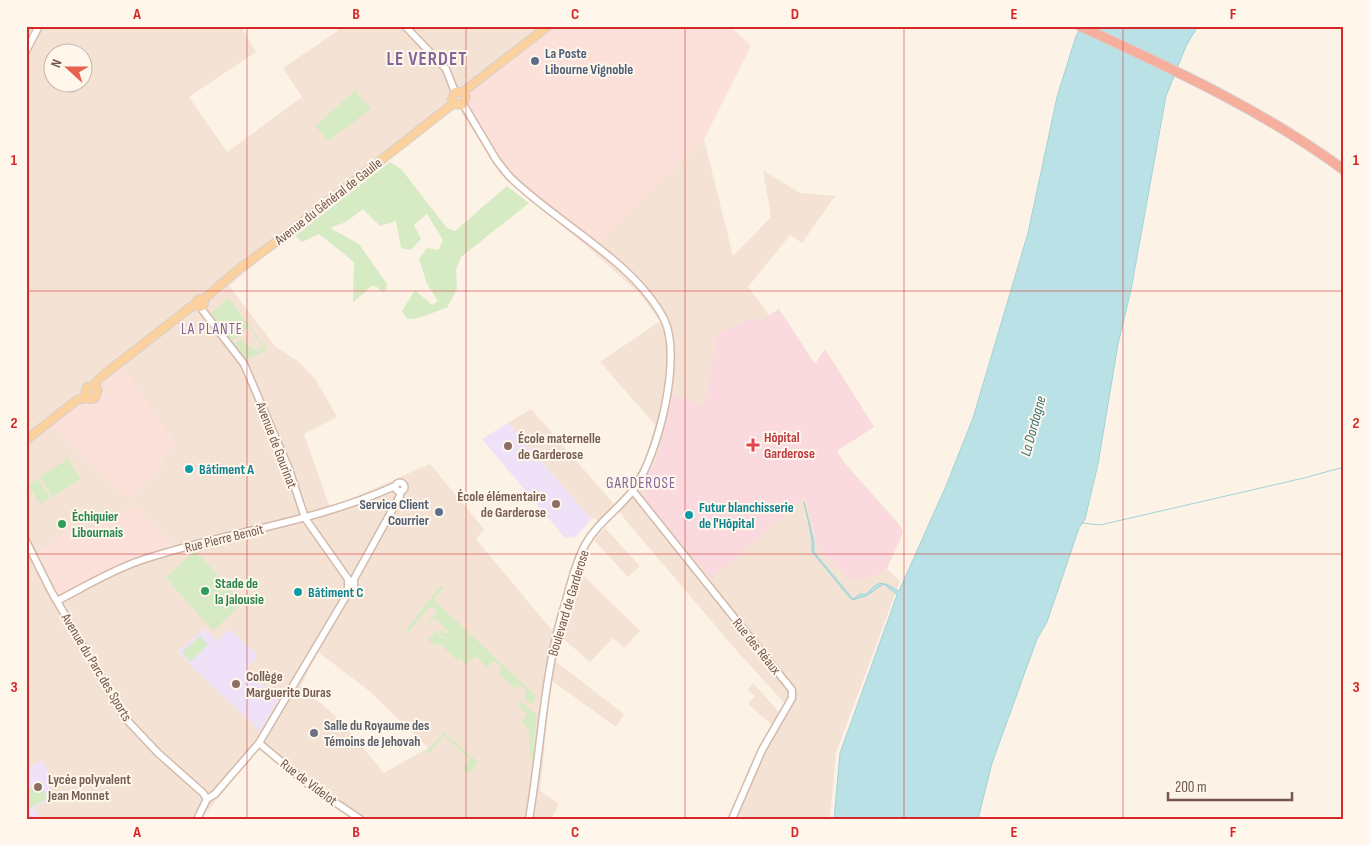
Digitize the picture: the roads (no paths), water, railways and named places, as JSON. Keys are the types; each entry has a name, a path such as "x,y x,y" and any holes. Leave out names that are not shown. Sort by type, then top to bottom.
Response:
{"highway":[{"path":"1080,26 1227,96 1290,132 1344,170"}],"main road":[{"path":"462,96 548,26"},
{"path":"462,96 554,26"},
{"name":"Avenue du Général de Gaulle","path":"86,395 87,387 96,389 104,379 201,306 235,272 288,233 454,103 452,97 462,96"},
{"path":"26,436 74,397 86,395"},
{"path":"26,440 86,395"}],"street":[{"path":"26,51 39,26"},
{"name":"Boulevard de Garderose","path":"405,26 446,69 504,171 636,282 666,324 670,341 670,369 660,425 649,464 632,491 597,528 584,546 570,589 549,670 529,819"},
{"name":"Avenue de Gourinat","path":"201,306 246,368 289,469 305,518 351,579"},
{"name":"Rue Pierre Benoît","path":"58,601 97,579 137,562 192,546 305,518 397,488 400,496 351,579"},
{"name":"Rue des Réaux","path":"632,491 792,690 792,698 762,750 732,819"},
{"name":"Avenue du Parc des Sports","path":"26,541 125,718 152,747 203,793 207,799"},
{"path":"197,819 207,799 215,794 258,742 348,593 354,593 351,579"},
{"name":"Rue de Videlot","path":"258,742 308,784 360,819"}],"water":[{"name":"La Dordogne","path":"1082,26 1198,26 1186,46 1166,96 1131,290 1118,344 1098,464 1085,519 1079,528 1047,622 1037,639 992,763 978,819 834,819 840,753 897,595 884,584 899,591 946,486 973,418 1028,233 1057,97 1076,36"},
{"path":"804,502 814,542 814,552 853,599 860,594 867,594 879,584 884,584 866,596 854,600 850,598 812,552 811,533"}],"waterway":[{"path":"1082,523 1100,525 1344,467"}],"place":[{"name":"La Poste Libourne Vignoble","path":"535,61"},
{"name":"Hôpital Garderose","path":"753,445"},
{"name":"École maternelle de Garderose","path":"508,446"},
{"name":"Bâtiment A","path":"189,469"},
{"name":"École élémentaire de Garderose","path":"556,504"},
{"name":"Service Client Courrier","path":"439,512"},
{"name":"Futur blanchisserie de l'Hôpital","path":"689,515"},
{"name":"Échiquier Libournais","path":"62,524"},
{"name":"Stade de la Jalousie","path":"205,591"},
{"name":"Bâtiment C","path":"298,592"},
{"name":"Collège Marguerite Duras","path":"236,684"},
{"name":"Salle du Royaume des Témoins de Jehovah","path":"314,733"},
{"name":"Lycée polyvalent Jean Monnet","path":"38,787"}],"district":[{"name":"LE VERDET","path":"427,58"},
{"name":"LA PLANTE","path":"212,329"},
{"name":"GARDEROSE","path":"641,483"}]}
